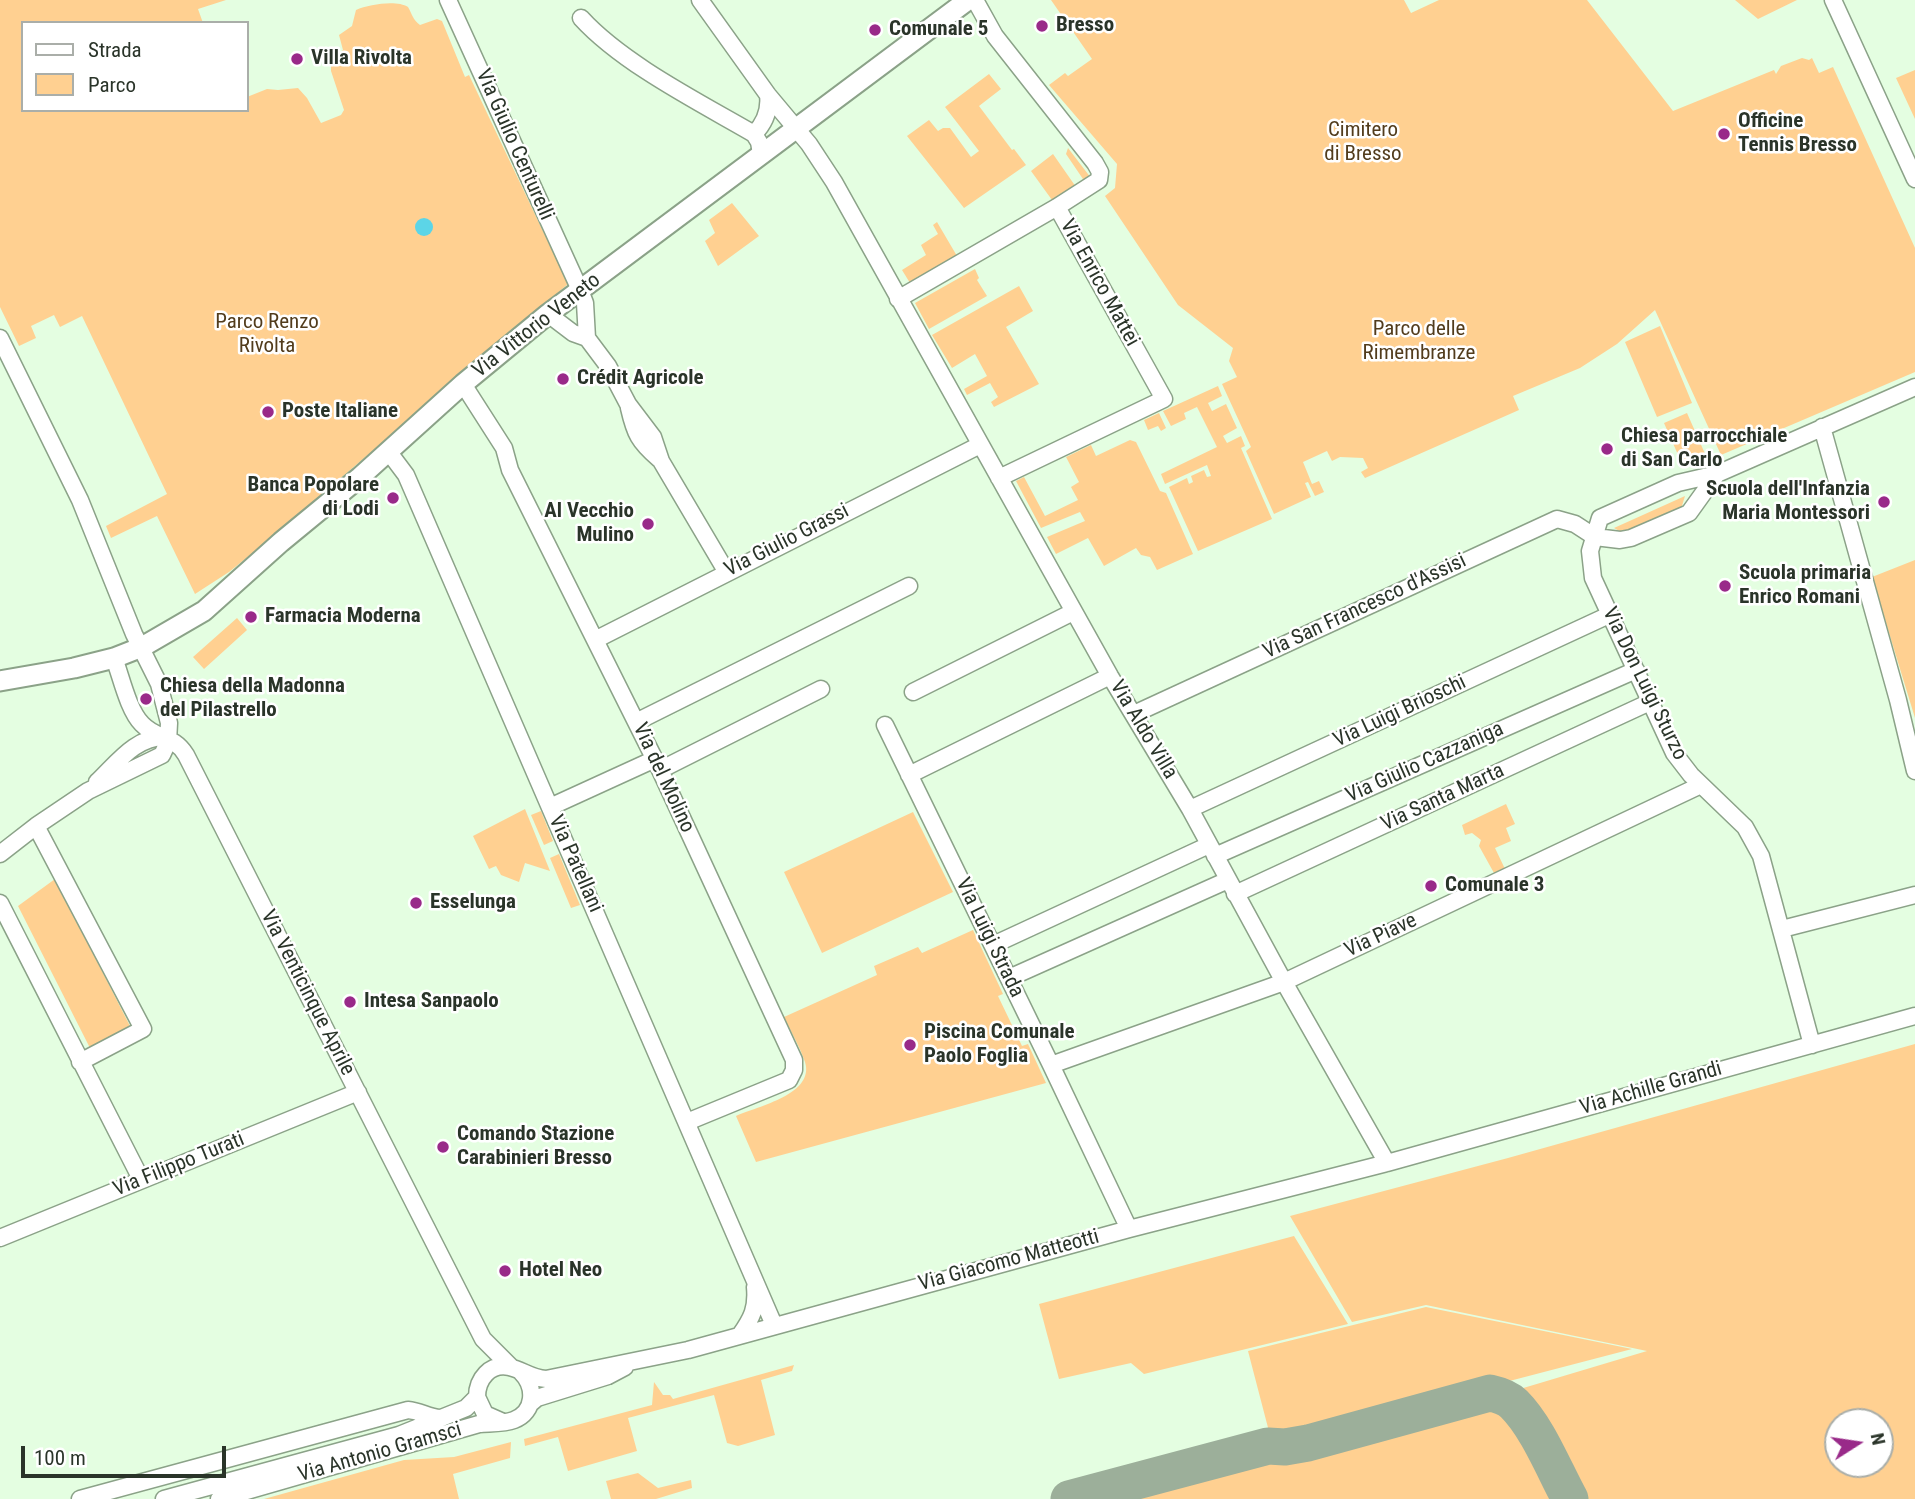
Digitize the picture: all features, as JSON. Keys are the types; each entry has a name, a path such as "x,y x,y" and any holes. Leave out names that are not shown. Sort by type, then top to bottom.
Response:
{"main road":[{"name":"Via Vittorio Veneto","path":"0,681 114,658 142,647 218,601 281,541 548,314 967,1"}],"street":[{"name":"Via Giulio Centurelli","path":"448,0 580,290 586,311 587,338"},
{"name":"Via Aldo Villa","path":"701,0 718,27 834,182 1073,612 1190,809 1231,887 1387,1163"},
{"path":"1833,0 1914,175"},
{"name":"Via Enrico Mattei","path":"967,1 1100,172 1099,180 1094,185 1057,207 1164,399 999,478"},
{"path":"581,18 596,34 659,79 754,134 761,154"},
{"path":"754,134 768,112 768,95"},
{"path":"898,299 1057,207"},
{"path":"548,314 566,328 587,338 608,366 628,404 635,432 642,444 661,461 726,571"},
{"path":"0,338 80,500 134,634 159,684 167,707 168,737 166,750 162,755 88,791 0,854"},
{"name":"Via del Molino","path":"463,384 503,448 510,470 658,765 794,1060 794,1070 789,1080 687,1122"},
{"path":"1717,474 1689,513 1631,538 1620,540 1595,537 1600,519 1678,483 1717,474 1915,387"},
{"path":"1822,427 1898,700 1915,771"},
{"name":"Via Giulio Grassi","path":"595,639 981,445"},
{"name":"Via Patellani","path":"388,451 406,475 774,1325"},
{"name":"Via San Francesco d'Assisi","path":"1134,714 1557,519 1575,524 1595,537"},
{"name":"Via Don Luigi Sturzo","path":"1595,537 1590,551 1593,578 1674,753 1700,785 1745,827 1761,856 1812,1045"},
{"path":"636,722 909,586"},
{"path":"913,692 1073,612"},
{"name":"Via Luigi Brioschi","path":"1190,809 1609,615"},
{"path":"114,658 140,723 148,730 168,737"},
{"name":"Via Giulio Cazzaniga","path":"993,944 1636,670"},
{"path":"909,775 1110,676"},
{"path":"550,807 658,765 821,689"},
{"name":"Via Santa Marta","path":"1009,978 1231,887 1650,702"},
{"name":"Via Luigi Strada","path":"885,725 1129,1229"},
{"path":"88,791 139,742 153,736 168,737"},
{"name":"Via Venticinque Aprile","path":"168,737 179,744 190,763 483,1339 516,1370"},
{"name":"Via Piave","path":"1051,1065 1284,982 1700,785"},
{"path":"36,826 143,1029 79,1062"},
{"path":"1782,929 1915,895"},
{"path":"0,903 141,1179"},
{"name":"Via Achille Grandi","path":"1387,1163 1915,1016"},
{"name":"Via Filippo Turati","path":"0,1238 358,1092"},
{"name":"Via Giacomo Matteotti","path":"516,1370 534,1379 546,1379 610,1364 632,1363 1129,1229 1387,1163"},
{"name":"Via Patellani","path":"740,1335 757,1304 755,1281"},
{"name":"Via Venticinque Aprile","path":"481,1379 485,1366 483,1339"},
{"name":"Via Giacomo Matteotti","path":"530,1404 537,1398 608,1376 632,1363"},
{"path":"494,1368 516,1370 531,1387 530,1404 516,1419 503,1422 485,1414 477,1397 481,1379 494,1368"},
{"name":"Via Antonio Gramsci","path":"164,1499 399,1435 466,1408 477,1397"},
{"name":"Via Antonio Gramsci","path":"80,1499 408,1410 440,1419"},
{"name":"Via Antonio Gramsci","path":"219,1499 479,1424 503,1422"}],"green space":[{"name":"Parco Renzo Rivolta","path":"0,0 226,0 198,9 202,21 21,21 21,112 248,112 248,97 267,89 298,88 321,123 341,115 344,110 331,71 331,59 343,50 339,35 352,26 356,10 390,3 408,7 420,25 437,19 442,21 465,77 469,75 568,284 260,547 195,594 157,516 111,538 106,526 167,494 82,316 60,327 54,315 31,326 36,338 19,346 0,307"},
{"path":"1051,0 1404,0 1411,13 1439,0 1587,0 1673,111 1774,70 1776,74 1781,66 1802,58 1812,58 1819,73 1833,67 1915,248 1915,372 1721,455 1655,310 1617,344 1580,368 1513,396 1519,410 1365,478 1361,472 1368,468 1363,458 1340,457 1332,461 1327,451 1303,462 1312,484 1319,481 1324,492 1315,496 1308,482 1305,483 1311,497 1274,514 1246,451 1251,447 1222,384 1237,377 1229,361 1233,348 1178,305 1105,196 1115,188 1117,164 1049,85 1065,73 1068,76 1092,59"},
{"path":"1735,0 1797,0 1758,19"},
{"path":"1915,70 1915,119 1896,78"},
{"path":"989,74 1001,89 979,106 1026,165 964,208 907,136 929,120 938,131 950,128 971,157 979,151 945,107"},
{"path":"1068,148 1091,178 1085,182 1066,154"},
{"path":"1053,154 1076,187 1052,200 1031,171"},
{"path":"732,203 759,236 718,266 705,241 715,233 709,220"},
{"path":"937,222 957,256 910,283 902,270 926,255 921,245 938,234 933,225"},
{"path":"975,269 979,278 977,280 987,296 929,329 915,303"},
{"path":"1019,286 1033,311 1006,327 1039,384 994,407 991,402 998,397 990,383 967,395 964,389 987,376 975,354 952,368 932,335"},
{"path":"1660,326 1692,403 1657,417 1625,342"},
{"path":"1218,386 1222,396 1208,403 1212,411 1226,404 1237,428 1223,436 1227,443 1241,436 1245,446 1241,448 1272,519 1198,551 1169,487 1187,478 1189,484 1193,482 1191,476 1204,470 1207,477 1211,476 1207,465 1165,484 1161,474 1217,447 1197,407 1184,413 1186,419 1171,426 1163,411"},
{"path":"1159,413 1166,428 1161,431 1158,426 1148,430 1144,420"},
{"path":"1687,413 1706,456 1683,466 1664,423"},
{"path":"1130,440 1136,442 1160,491 1166,493 1193,554 1157,570 1150,557 1141,555 1136,548 1104,566 1088,538 1056,554 1047,537 1085,521 1080,512 1041,528 1016,481 1024,477 1045,516 1078,500 1071,487 1079,482 1066,457 1091,445 1096,456"},
{"path":"1685,496 1681,509 1675,515 1623,533 1614,528"},
{"path":"1915,560 1915,718 1872,577"},
{"path":"237,618 247,630 204,669 193,657"},
{"path":"1506,804 1515,824 1506,828 1511,841 1495,848 1505,869 1494,873 1479,846 1481,840 1472,833 1465,835 1462,825"},
{"path":"525,809 550,871 525,863 519,882 501,875 496,866 489,869 473,836"},
{"path":"541,811 553,841 544,845 531,815"},
{"path":"913,812 953,892 822,953 784,872"},
{"path":"559,854 580,905 571,908 550,858"},
{"path":"55,879 130,1026 90,1048 18,906"},
{"name":"Piscina Comunale Paolo Foglia","path":"973,930 1003,994 998,996 1022,1046 1028,1044 1046,1083 756,1162 736,1116 794,1091 802,1083 806,1073 803,1056 784,1017 877,975 874,966 918,947 922,953"},
{"path":"1915,1044 1915,1499 1579,1499 1520,1389 1647,1351 1426,1305 1352,1322 1290,1216"},
{"path":"1294,1236 1348,1324 1144,1374 1131,1363 1059,1379 1039,1304"},
{"path":"1426,1307 1632,1349 1272,1443 1248,1351"},
{"path":"794,1365 792,1371 761,1380 775,1435 738,1446 727,1443 714,1395 628,1418 637,1451 568,1471 558,1437 525,1446 524,1439 652,1405 654,1382 663,1395 670,1395 673,1399"},
{"path":"1491,1400 1505,1407 1542,1459 1564,1499 1120,1499 1271,1460"},
{"path":"511,1442 510,1458 453,1474 459,1499 264,1499 404,1460 454,1457"},
{"path":"638,1473 658,1488 691,1480 692,1488 656,1499 611,1499 606,1481"}],"water":[{"path":"424,218 430,221 433,227 430,233 424,236 418,233 415,227 418,221"}],"taxiway":[{"path":"1069,1499 1268,1446 1285,1447 1308,1443 1490,1393 1509,1400 1523,1414 1570,1499"}],"place":[{"name":"Bresso","path":"1042,26"},
{"name":"Comunale 5","path":"875,30"},
{"name":"Villa Rivolta","path":"297,59"},
{"name":"Officine Tennis Bresso","path":"1724,134"},
{"name":"Crédit Agricole","path":"563,379"},
{"name":"Poste Italiane","path":"268,412"},
{"name":"Chiesa parrocchiale di San Carlo","path":"1607,449"},
{"name":"Banca Popolare di Lodi","path":"393,498"},
{"name":"Scuola dell'Infanzia Maria Montessori","path":"1884,502"},
{"name":"Al Vecchio Mulino","path":"648,524"},
{"name":"Scuola primaria Enrico Romani","path":"1725,586"},
{"name":"Farmacia Moderna","path":"251,617"},
{"name":"Chiesa della Madonna del Pilastrello","path":"146,699"},
{"name":"Comunale 3","path":"1431,886"},
{"name":"Esselunga","path":"416,903"},
{"name":"Intesa Sanpaolo","path":"350,1002"},
{"name":"Piscina Comunale Paolo Foglia","path":"910,1045"},
{"name":"Comando Stazione Carabinieri Bresso","path":"443,1147"},
{"name":"Hotel Neo","path":"505,1271"}],"park label":[{"name":"Cimitero di Bresso","path":"1363,143"},
{"name":"Parco delle Rimembranze","path":"1419,342"}]}
